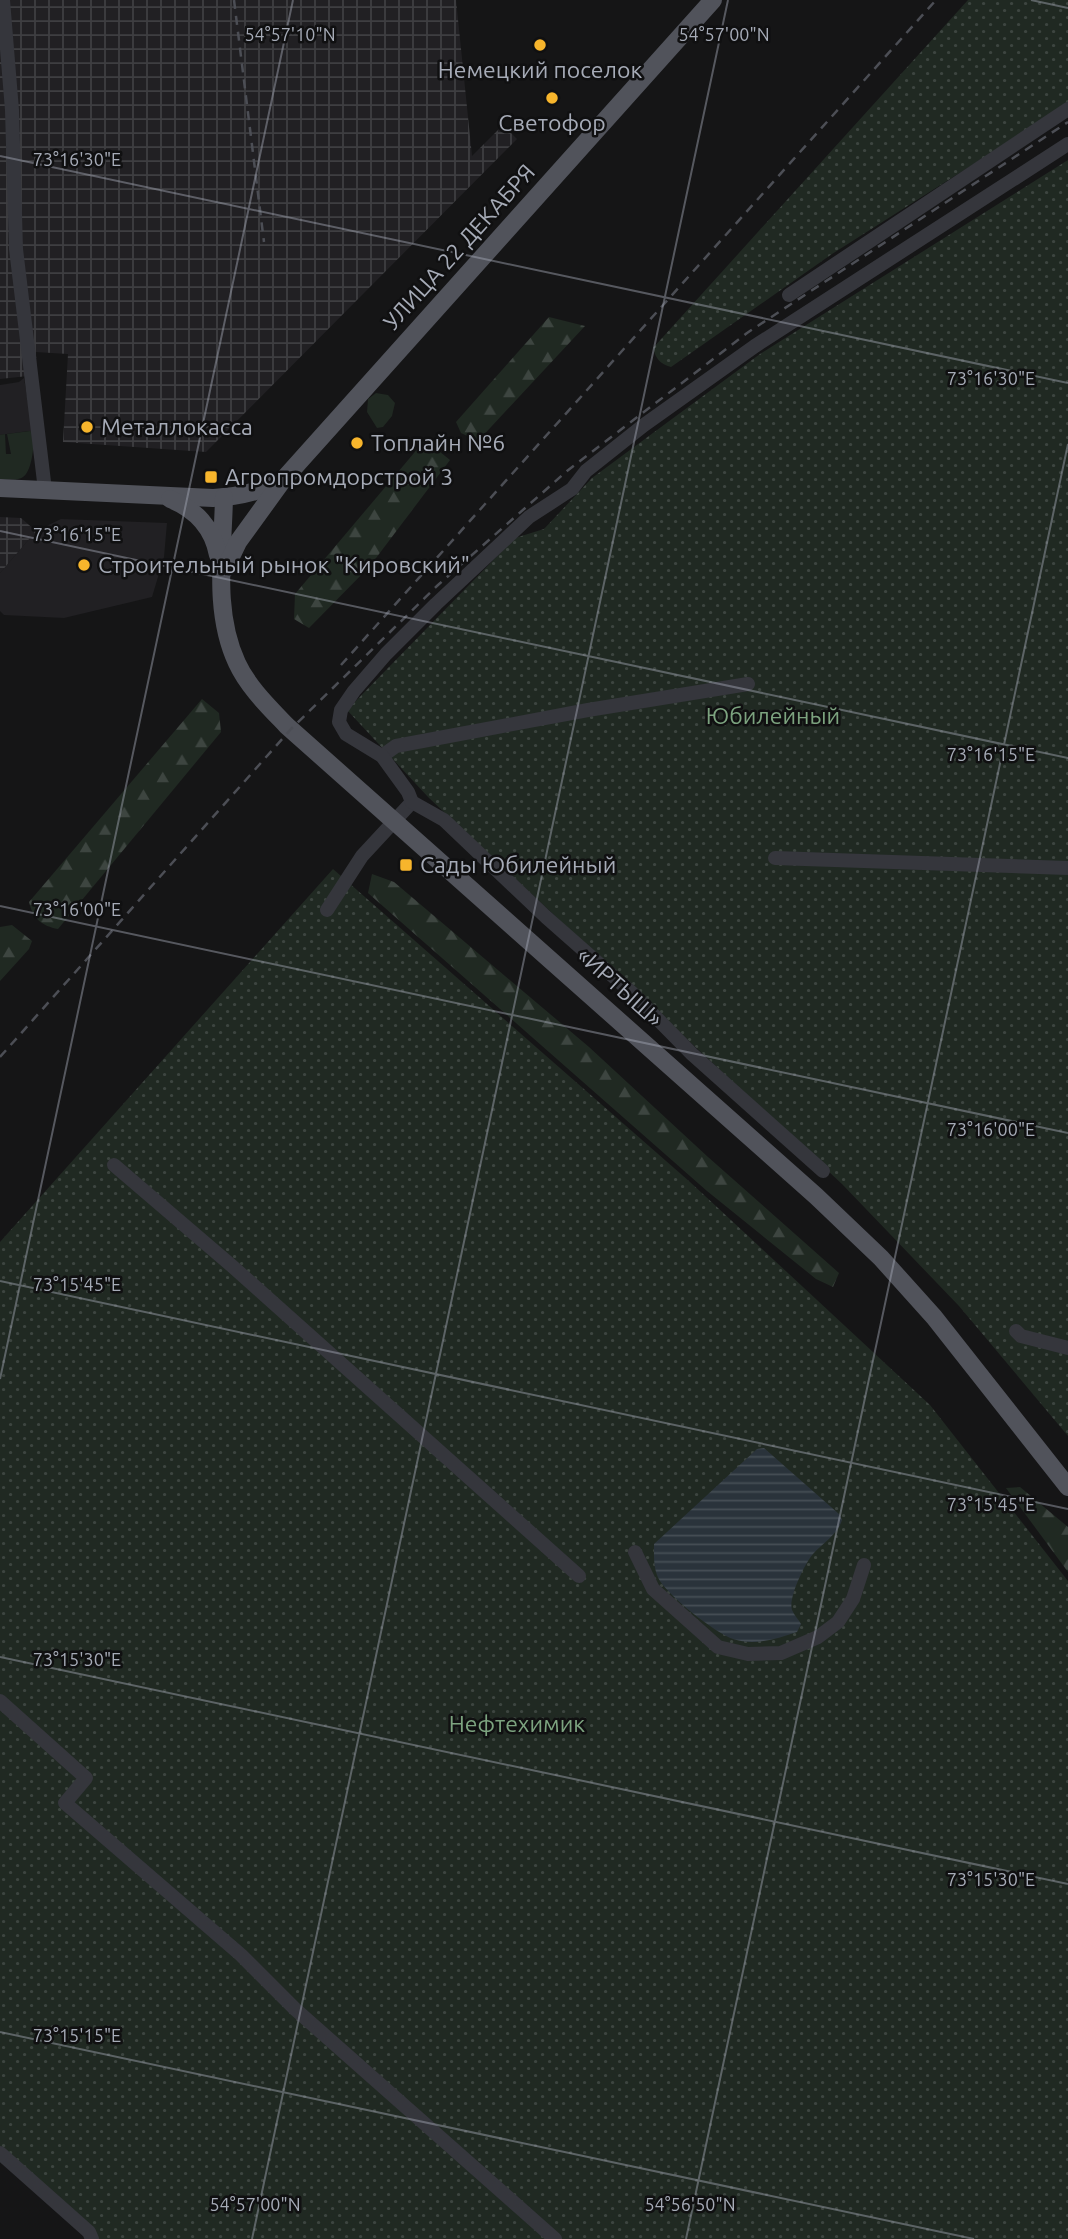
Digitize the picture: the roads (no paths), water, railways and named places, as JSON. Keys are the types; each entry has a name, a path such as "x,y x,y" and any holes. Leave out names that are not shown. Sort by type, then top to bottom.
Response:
{"main road":[{"name":"УЛИЦА 22 ДЕКАБРЯ","path":"0,488 224,497 259,492 282,481 713,0"},
{"path":"222,581 238,542 282,481"},
{"path":"160,496 186,506 201,519 218,550 222,581"},
{"name":"«ИРТЫШ»","path":"224,497 222,581 227,635 237,664 254,690 287,726 816,1196 881,1258 934,1317 1068,1487"}],"street":[{"path":"3,0 16,190 16,249 45,489"},
{"path":"789,295 1068,109"},
{"path":"823,1171 692,1054 631,992 546,917 444,820 412,802 408,792 382,756 346,734 339,722 341,710 386,654 436,604 530,517 572,489 586,471 644,425 755,346 1068,144"},
{"path":"382,756 390,748 408,744 563,714 748,684"},
{"path":"327,910 362,856 412,802"},
{"path":"775,858 1068,868"},
{"path":"114,1165 232,1266 579,1576"},
{"path":"1016,1332 1021,1336 1068,1348"},
{"path":"635,1552 653,1589 718,1647 748,1654 781,1653 818,1637 838,1622 853,1599 864,1565"},
{"path":"0,1700 86,1778 65,1803 241,1955 295,2009 555,2239"},
{"path":"0,2153 89,2232 92,2239"}],"railway":[{"path":"234,0 264,242"},
{"path":"341,665 936,0"},
{"path":"0,1057 291,729 438,585 567,471 747,333 1068,122"}],"place":[{"name":"Немецкий поселок","path":"540,45"},
{"name":"Светофор","path":"552,98"},
{"name":"Металлокасса","path":"87,427"},
{"name":"Топлайн №6","path":"357,443"},
{"name":"Агропромдорстрой 3","path":"211,477"},
{"name":"Строительный рынок \"Кировский\"","path":"84,565"},
{"name":"Сады Юбилейный","path":"406,865"}],"park label":[{"name":"Юбилейный","path":"773,716"},
{"name":"Нефтехимик","path":"517,1724"}]}
